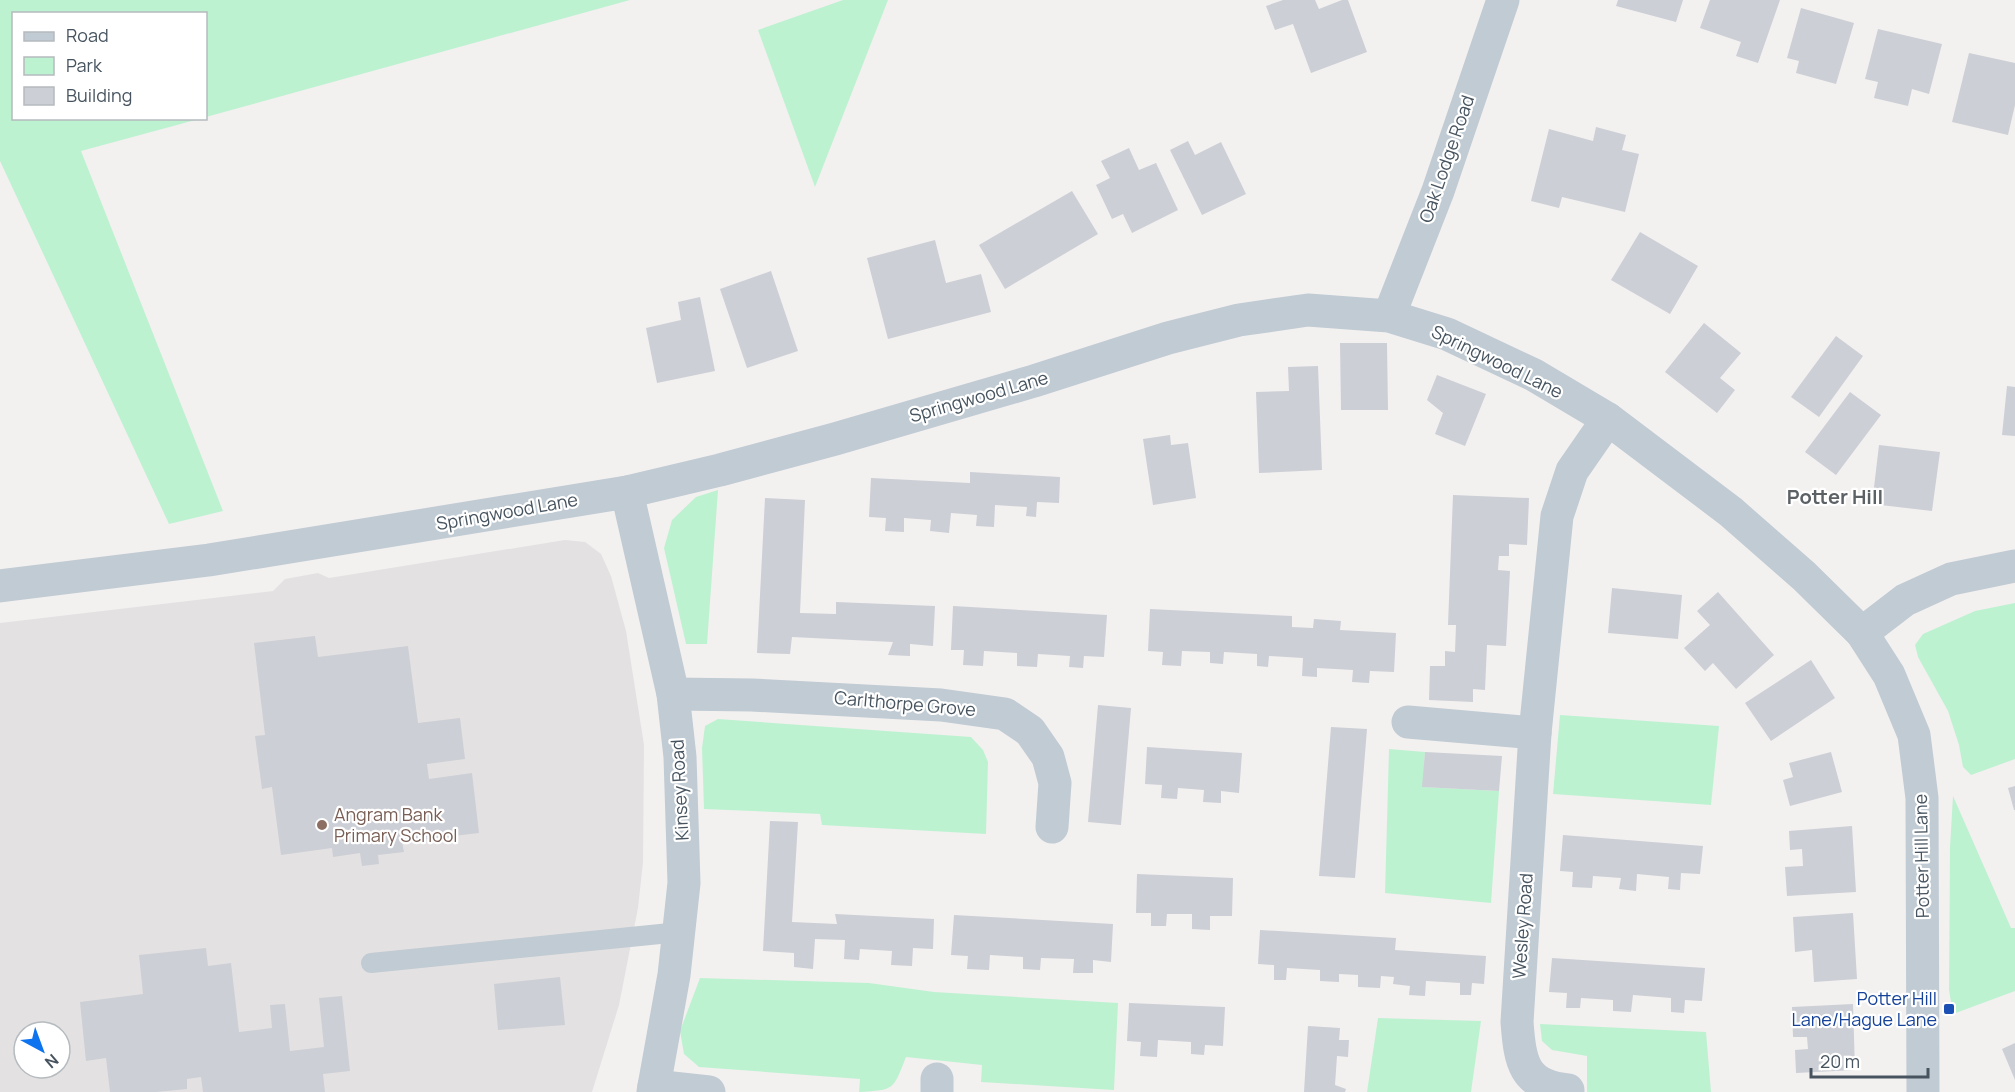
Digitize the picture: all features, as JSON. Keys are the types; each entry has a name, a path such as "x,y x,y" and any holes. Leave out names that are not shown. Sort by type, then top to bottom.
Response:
{"street":[{"name":"Oak Lodge Road","path":"1389,316 1438,191 1503,0"},
{"name":"Springwood Lane","path":"0,586 210,560 627,492 835,439 1034,381 1168,338 1239,320 1308,310 1389,316 1457,339 1534,375 1608,419 1731,512 1804,576 1862,633"},
{"name":"Wesley Road","path":"1568,1090 1551,1089 1538,1083 1520,1055 1517,1022 1535,732 1557,516 1572,471 1608,419"},
{"name":"Kinsey Road","path":"627,492 673,694 680,757 683,824 684,883 680,932 653,1089"},
{"path":"1862,633 1905,600 1952,579 2015,566"},
{"name":"Potter Hill Lane","path":"1862,633 1889,675 1901,701 1914,735 1919,765 1922,798 1923,1092"},
{"name":"Carlthorpe Grove","path":"673,694 752,694 929,704 1005,714 1030,731 1048,757 1055,783 1052,827"},
{"path":"1408,722 1535,732"},
{"path":"653,1089 709,1092"}],"lane":[{"path":"371,963 680,932"}],"shaded area":[{"name":"Angram Bank Primary School","path":"565,540 585,542 601,554 611,576 626,631 644,745 643,862 638,908 619,1005 592,1092 0,1092 0,623 273,591 285,579 318,573 329,578"}],"green space":[{"path":"0,0 630,0 207,117 207,12 12,12 12,120 195,120 81,151 223,511 169,524 0,161"},
{"path":"843,0 888,0 815,187 758,30"},
{"path":"718,490 707,644 686,644 664,548 672,520 696,497"},
{"path":"2015,603 2015,759 1971,775 1963,767 1959,745 1948,711 1918,657 1915,645 1923,634 1975,611"},
{"path":"1560,715 1719,726 1711,805 1553,794"},
{"path":"718,719 971,737 983,750 988,762 986,834 822,825 820,814 704,809 702,748 705,726"},
{"path":"1389,749 1425,752 1423,787 1499,791 1491,903 1385,893"},
{"path":"1953,796 2011,928 2015,928 2015,991 1953,1014 1949,990 1950,847"},
{"path":"700,978 869,983 934,992 1118,1003 1114,1090 981,1082 982,1065 906,1057 891,1086 886,1089 859,1092 860,1079 699,1067 684,1054 680,1031"},
{"path":"1378,1018 1481,1021 1471,1092 1367,1092"},
{"path":"1540,1024 1706,1032 1711,1092 1587,1092 1587,1056 1552,1050 1542,1041"}],"building":[{"path":"1283,0 1315,0 1319,9 1348,0 1367,52 1311,73 1293,24 1275,30 1266,6"},
{"path":"1618,0 1683,0 1676,22 1616,6"},
{"path":"1710,0 1780,0 1758,63 1736,56 1741,42 1700,28"},
{"path":"1801,8 1854,23 1836,84 1796,73 1799,61 1787,58"},
{"path":"1878,29 1942,44 1929,94 1912,89 1908,106 1874,98 1878,82 1865,79"},
{"path":"1969,53 2015,63 2015,105 2008,135 1952,122"},
{"path":"1596,127 1626,135 1622,150 1639,154 1625,212 1562,197 1559,208 1531,201 1549,129 1593,141"},
{"path":"1188,141 1195,155 1221,142 1246,194 1202,215 1170,150"},
{"path":"1129,148 1139,170 1156,163 1178,210 1132,233 1123,214 1112,219 1096,185 1110,178 1101,161"},
{"path":"1072,191 1098,234 1005,289 979,245"},
{"path":"1640,232 1698,266 1670,314 1611,280"},
{"path":"935,240 946,283 981,274 991,312 888,339 867,258"},
{"path":"771,271 798,351 747,368 720,289"},
{"path":"700,297 715,371 657,383 646,328 681,320 678,302"},
{"path":"1704,323 1741,353 1720,378 1735,390 1717,413 1665,372"},
{"path":"1836,336 1863,356 1819,417 1791,397"},
{"path":"1340,343 1387,343 1388,410 1341,410"},
{"path":"1318,366 1322,470 1259,473 1256,392 1289,391 1288,367"},
{"path":"1437,375 1486,394 1465,446 1435,434 1443,413 1427,400"},
{"path":"2007,386 2015,387 2015,436 2002,435"},
{"path":"1850,392 1881,415 1836,475 1805,452"},
{"path":"1170,435 1171,445 1188,443 1196,498 1153,505 1143,439"},
{"path":"1879,445 1940,452 1932,511 1872,504"},
{"path":"970,472 1060,477 1059,503 1037,502 1036,517 1026,516 1027,507 995,505 994,527 976,526 977,515 951,513 949,533 930,531 931,520 904,518 904,532 885,531 886,518 869,517 871,478 970,483"},
{"path":"1453,495 1529,498 1527,545 1509,544 1509,556 1499,556 1498,570 1510,571 1506,646 1487,645 1485,690 1473,689 1473,702 1429,700 1430,666 1445,666 1445,651 1455,652 1456,625 1448,625"},
{"path":"765,498 805,500 800,613 836,614 836,602 935,606 933,646 910,644 910,656 888,655 893,642 792,637 790,654 757,653"},
{"path":"1612,588 1682,595 1678,639 1608,633"},
{"path":"1718,592 1774,655 1736,689 1713,663 1705,671 1684,648 1710,625 1697,611"},
{"path":"953,606 1107,615 1104,657 1084,656 1083,668 1069,667 1070,656 1038,654 1037,667 1017,666 1017,653 984,651 983,666 963,665 964,650 951,650"},
{"path":"1150,609 1292,616 1292,627 1313,628 1314,619 1341,621 1340,630 1396,633 1394,672 1370,671 1369,683 1352,682 1353,670 1317,668 1317,677 1302,676 1303,658 1269,656 1268,667 1257,666 1257,654 1224,652 1223,664 1210,663 1210,652 1182,651 1181,666 1162,665 1163,652 1148,651"},
{"path":"315,636 318,657 408,646 418,723 460,718 465,759 427,764 429,779 472,773 479,833 402,842 404,852 378,855 379,864 362,866 360,853 333,857 332,848 281,855 272,787 262,789 255,736 265,735 254,643"},
{"path":"1811,660 1835,698 1771,741 1745,703"},
{"path":"1098,705 1131,708 1121,825 1088,822"},
{"path":"1331,727 1367,729 1355,878 1319,876"},
{"path":"1147,747 1242,753 1239,793 1221,791 1221,803 1203,802 1204,790 1178,788 1177,799 1161,798 1162,785 1145,784"},
{"path":"1425,752 1502,756 1499,791 1422,787"},
{"path":"1831,752 1842,792 1790,806 1783,780 1793,777 1789,763"},
{"path":"2015,786 2015,810 2014,810 2008,788"},
{"path":"770,821 798,822 792,922 837,924 835,914 934,919 933,949 913,948 912,966 891,965 892,951 860,949 859,960 844,959 845,940 815,939 813,969 794,967 794,953 763,951"},
{"path":"1852,826 1856,892 1787,896 1785,867 1803,866 1802,849 1790,850 1789,831"},
{"path":"1563,835 1703,846 1700,874 1681,873 1680,890 1668,889 1669,877 1637,874 1636,891 1619,889 1621,878 1593,876 1592,888 1572,887 1573,872 1560,871"},
{"path":"1137,874 1233,878 1232,916 1210,916 1210,930 1192,929 1192,914 1167,914 1166,926 1151,926 1151,913 1136,913"},
{"path":"1853,913 1857,979 1814,982 1812,950 1795,952 1793,917"},
{"path":"954,915 1113,924 1111,962 1093,960 1093,973 1073,973 1074,959 1041,958 1040,970 1023,969 1023,957 990,955 989,970 967,969 968,956 951,955"},
{"path":"1260,930 1396,938 1395,950 1486,956 1484,984 1472,983 1471,995 1460,995 1460,983 1426,981 1425,996 1409,995 1410,986 1393,984 1394,977 1381,976 1380,988 1358,987 1358,975 1339,974 1339,982 1320,981 1320,970 1287,968 1286,980 1274,980 1274,965 1258,964"},
{"path":"206,948 208,966 231,963 239,1032 272,1028 270,1005 285,1004 290,1051 324,1047 319,998 342,996 350,1071 323,1074 325,1092 203,1092 201,1077 187,1079 187,1089 110,1092 106,1058 86,1061 80,1002 143,994 139,955"},
{"path":"1552,958 1705,968 1702,1001 1685,1000 1684,1013 1671,1012 1671,998 1633,995 1631,1012 1613,1011 1613,1000 1581,998 1580,1008 1566,1008 1567,993 1549,992"},
{"path":"560,977 565,1025 498,1030 494,984"},
{"path":"1129,1003 1225,1007 1223,1046 1205,1045 1204,1055 1191,1054 1191,1042 1158,1040 1157,1057 1140,1056 1141,1042 1127,1041"},
{"path":"1853,1004 1855,1070 1796,1073 1795,1050 1808,1049 1807,1037 1793,1037 1792,1007"},
{"path":"1308,1026 1340,1028 1339,1040 1349,1040 1348,1057 1337,1056 1335,1085 1346,1089 1345,1092 1304,1092"},
{"path":"2015,1043 2015,1080 2002,1049"}],"place":[{"name":"Angram Bank Primary School","path":"322,825"},
{"name":"Potter Hill Lane/Hague Lane","path":"1949,1009"}],"district":[{"name":"Potter Hill","path":"1835,497"}]}
